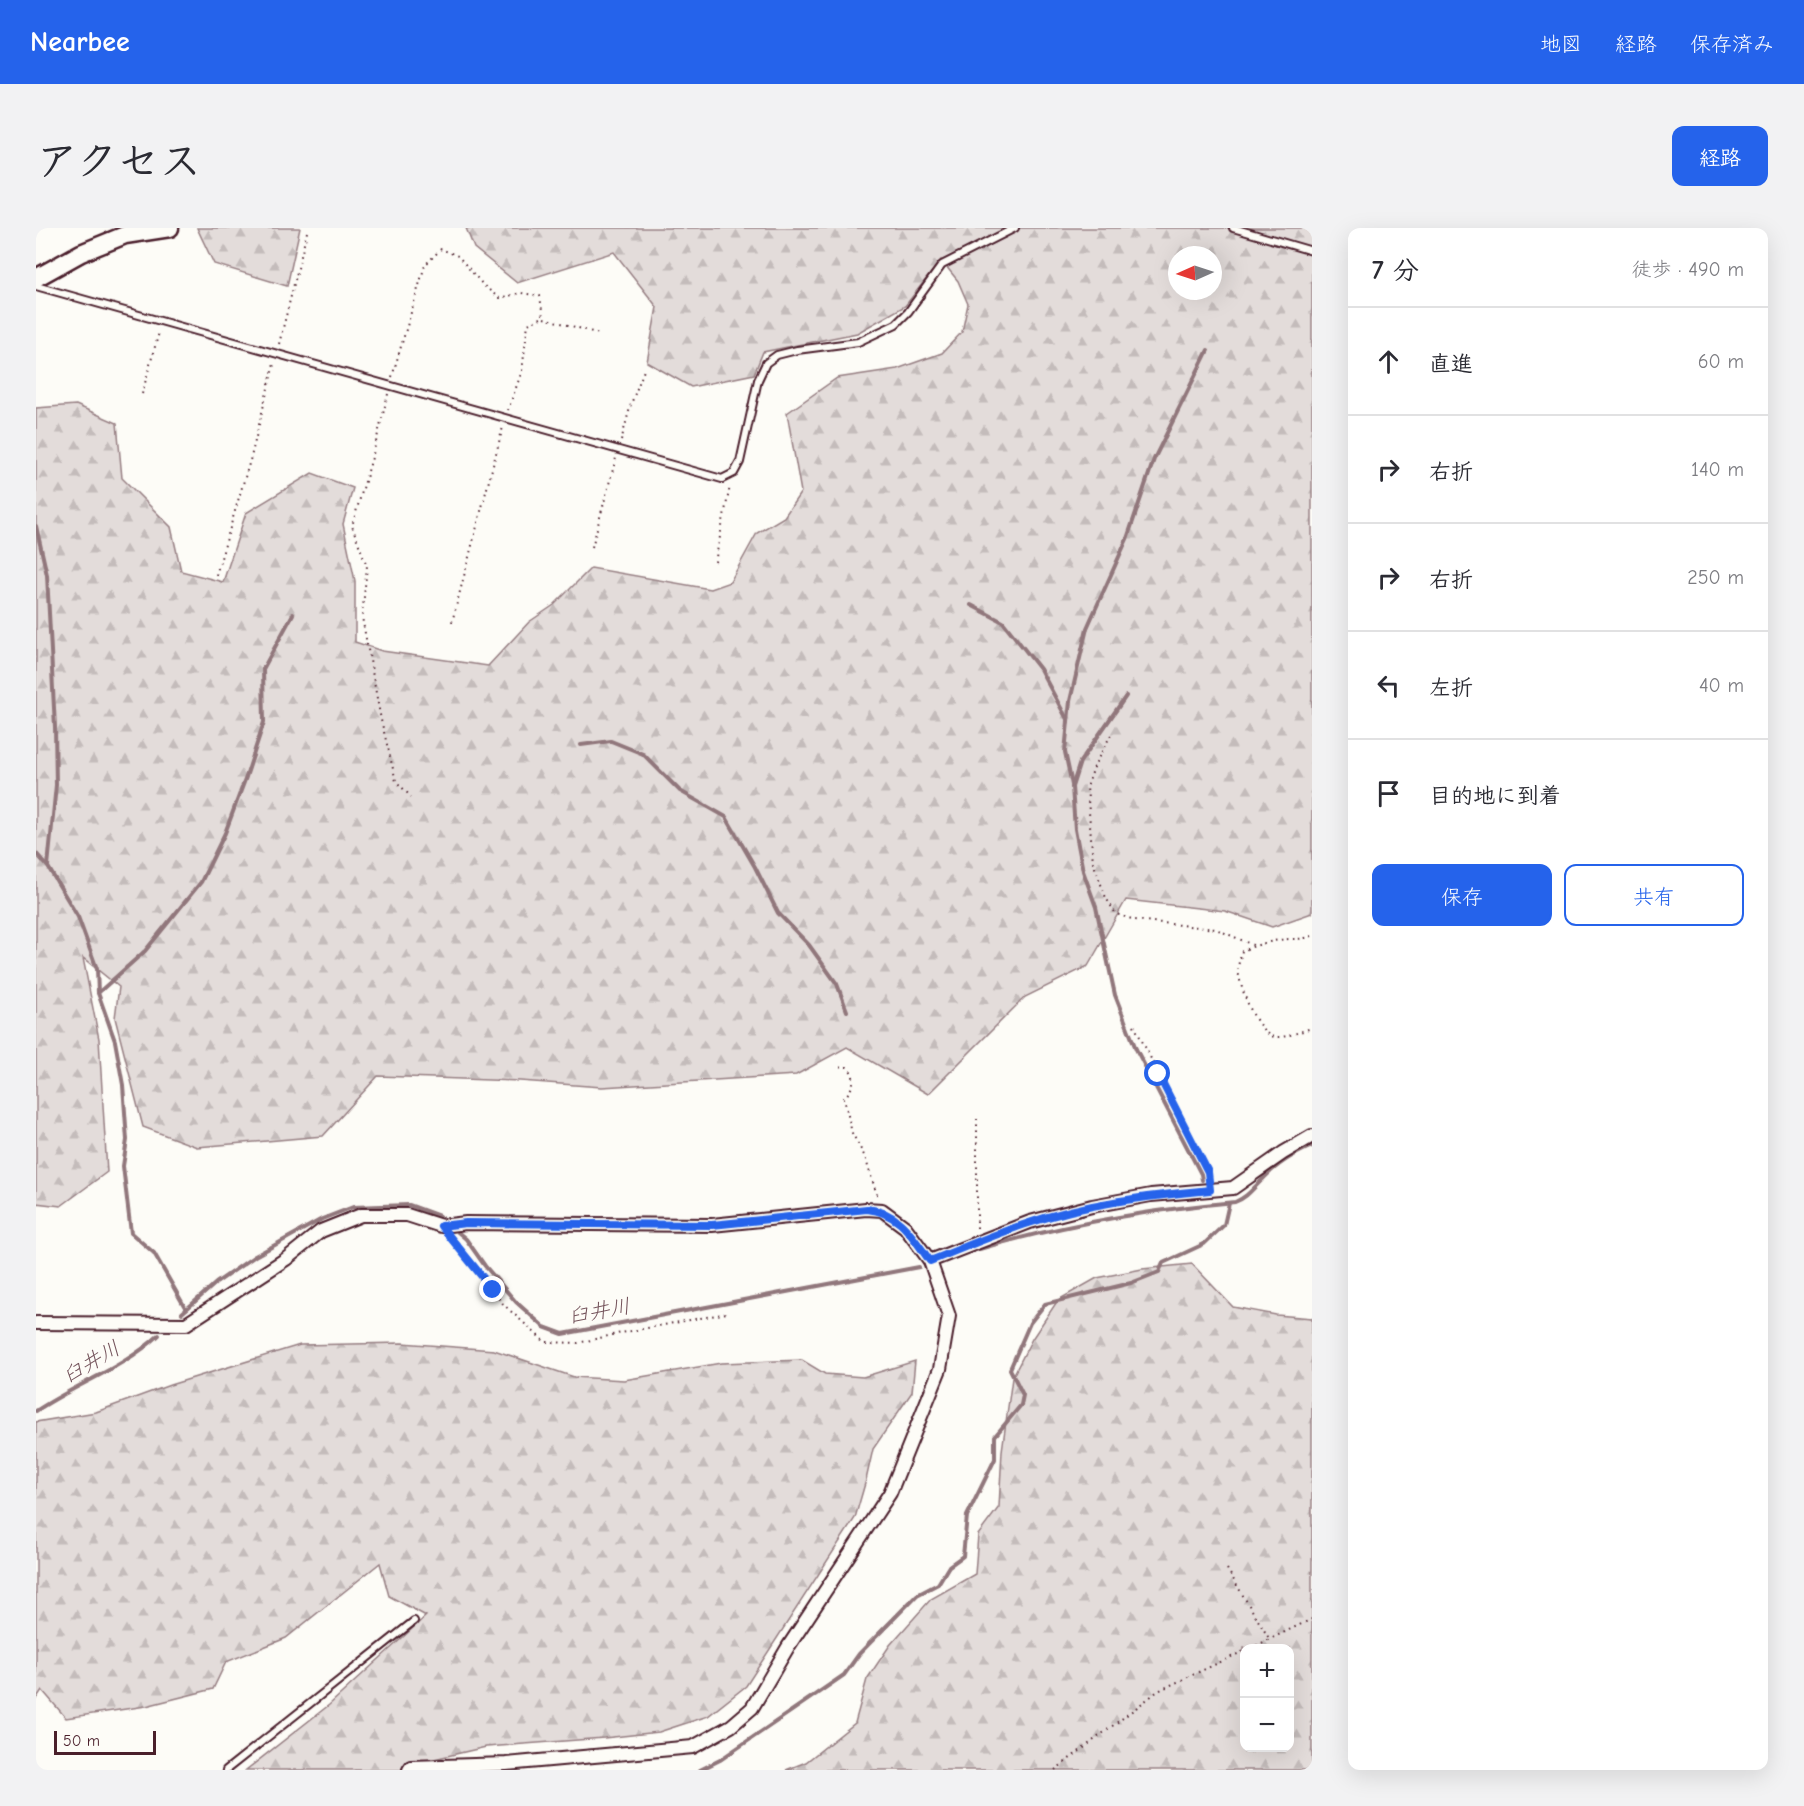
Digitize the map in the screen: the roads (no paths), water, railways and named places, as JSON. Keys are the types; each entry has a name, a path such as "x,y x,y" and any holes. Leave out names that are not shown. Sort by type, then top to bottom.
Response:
{"street":[{"path":"36,278 81,253 125,235 170,228"},
{"path":"930,1261 1030,1222 1092,1206 1151,1195 1233,1188 1312,1136"},
{"path":"36,1323 186,1324 286,1258 321,1231 361,1215 407,1215 441,1226 466,1223 712,1225 875,1209 882,1210 905,1227 930,1261 950,1316 940,1369 890,1493 789,1647 752,1708 731,1726 693,1747 506,1764 411,1767 409,1770"}],"lane":[{"path":"36,286 722,479 734,473 740,462 758,380 766,363 777,355 796,350 858,342 896,324 908,312 942,265 1015,228"},
{"path":"1233,228 1312,251"},
{"path":"226,1770 414,1621"}],"waterway":[{"path":"1072,785 1065,752 1070,701 1087,628 1127,539 1154,459 1208,350"},
{"path":"36,526 47,575 55,727 56,785 48,866"},
{"path":"971,605 1003,622 1040,669 1068,721"},
{"path":"98,993 145,951 201,882 225,833 264,722 263,669 293,614"},
{"path":"1126,696 1080,762 1072,787 1075,829 1083,871 1096,907 1115,995 1136,1049 1201,1174 1202,1180"},
{"path":"581,745 611,741 643,754 680,791 726,817 778,913 809,945 837,984 847,1011"},
{"path":"36,853 48,867 78,917 97,969 98,993 115,1041 123,1085 127,1140 123,1166 131,1233 154,1253 186,1309"},
{"name":"臼井川","path":"969,1252 1035,1234 1101,1220 1235,1202 1247,1195 1281,1163 1312,1146"},
{"path":"700,1770 720,1760 844,1675 859,1654 917,1595 938,1584 949,1566 963,1556 967,1516 995,1459 995,1436 1021,1405 1023,1395 1010,1369 1030,1323 1045,1304 1131,1283 1159,1272 1163,1263 1204,1244 1224,1225 1229,1203"},
{"name":"臼井川","path":"182,1313 216,1283 255,1256 322,1219 353,1207 409,1205 439,1216 445,1221"},
{"name":"臼井川","path":"453,1228 466,1239 485,1266 516,1302 544,1327 563,1334 919,1267"},
{"name":"臼井川","path":"36,1411 131,1357 159,1335"}]}
